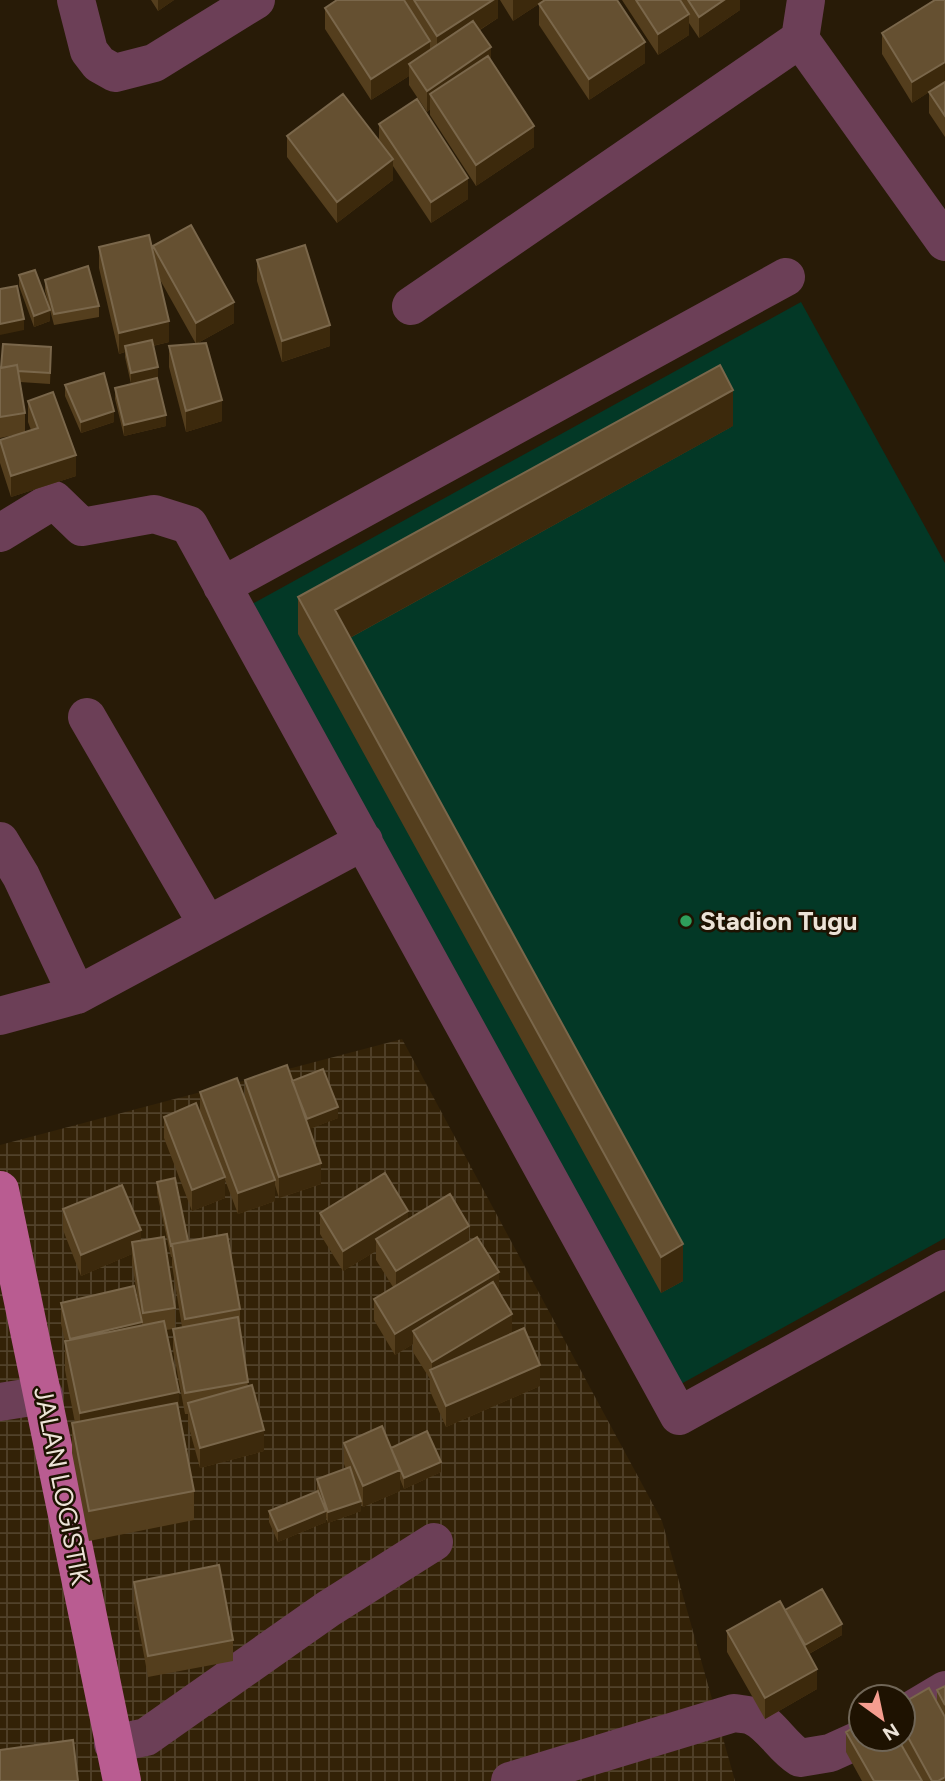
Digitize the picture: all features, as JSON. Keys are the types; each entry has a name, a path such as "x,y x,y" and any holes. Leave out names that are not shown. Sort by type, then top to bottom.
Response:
{"main road":[{"name":"JALAN LOGISTIK","path":"0,1191 122,1781"}],"street":[{"path":"76,0 89,51 99,64 114,73 154,63 256,0"},
{"path":"806,0 800,39 945,242"},
{"path":"411,306 800,39"},
{"path":"222,586 786,278"},
{"path":"0,533 54,500 82,527 154,514 189,525 679,1416 945,1269"},
{"path":"87,717 207,924"},
{"path":"0,841 21,876 77,995"},
{"path":"0,1016 77,995 364,841"},
{"path":"0,1402 44,1395"},
{"path":"113,1744 146,1738 328,1609 434,1542"},
{"path":"917,1707 945,1690"},
{"path":"510,1781 734,1713 752,1716 775,1734 788,1751 800,1758 830,1753 847,1745"}],"shaded area":[{"path":"402,1039 662,1521 735,1781 0,1781 0,1145"}],"green space":[{"name":"Stadion Tugu","path":"801,302 945,563 945,1238 681,1384 252,604"}],"building":[{"path":"337,0 404,0 430,41 371,79 325,8"},
{"path":"414,0 493,0 437,36"},
{"path":"545,0 617,0 645,42 589,79 539,4"},
{"path":"636,0 680,0 689,14 658,34"},
{"path":"688,0 724,0 699,17"},
{"path":"935,0 945,0 945,62 912,82 882,33"},
{"path":"473,21 491,47 427,91 409,64"},
{"path":"488,56 534,126 476,165 430,94"},
{"path":"945,82 945,116 929,92"},
{"path":"343,94 393,159 337,202 287,136"},
{"path":"417,99 468,178 431,202 379,124"},
{"path":"191,225 234,302 196,323 153,246"},
{"path":"149,235 169,321 119,333 99,247"},
{"path":"305,245 330,325 282,341 257,260"},
{"path":"88,266 99,306 54,314 45,280"},
{"path":"35,270 50,310 34,316 19,275"},
{"path":"17,286 24,319 0,324 0,289"},
{"path":"152,340 158,367 131,373 125,346"},
{"path":"206,343 222,400 186,411 169,346"},
{"path":"3,344 51,347 50,373 18,371 17,365 1,368"},
{"path":"17,365 25,413 0,417 0,368"},
{"path":"720,365 733,390 335,610 683,1244 661,1257 298,597"},
{"path":"104,373 114,411 81,422 65,385"},
{"path":"157,378 166,415 124,425 115,388"},
{"path":"53,392 76,455 11,476 0,440 38,428 28,401"},
{"path":"287,1065 321,1163 279,1177 245,1080"},
{"path":"323,1069 338,1107 307,1119 292,1081"},
{"path":"237,1078 275,1180 238,1193 200,1092"},
{"path":"196,1103 225,1177 192,1190 164,1117"},
{"path":"385,1173 408,1211 343,1251 320,1213"},
{"path":"175,1178 188,1241 171,1246 157,1182"},
{"path":"122,1185 141,1230 81,1255 63,1209"},
{"path":"450,1194 469,1226 396,1271 376,1239"},
{"path":"227,1234 240,1309 185,1319 172,1244"},
{"path":"164,1237 175,1308 143,1313 132,1242"},
{"path":"477,1237 499,1272 395,1334 374,1299"},
{"path":"493,1282 512,1314 432,1362 413,1331"},
{"path":"134,1286 142,1322 70,1339 61,1303"},
{"path":"238,1317 248,1382 185,1393 173,1329"},
{"path":"164,1321 179,1392 80,1413 65,1341"},
{"path":"524,1328 540,1365 446,1406 430,1370"},
{"path":"252,1385 264,1430 200,1448 188,1403"},
{"path":"177,1403 194,1491 89,1511 72,1423"},
{"path":"382,1426 400,1470 363,1486 344,1443"},
{"path":"427,1431 441,1462 404,1478 391,1448"},
{"path":"350,1467 361,1501 328,1512 317,1479"},
{"path":"318,1491 326,1511 278,1531 269,1511"},
{"path":"219,1565 233,1640 148,1656 134,1582"},
{"path":"822,1589 842,1624 805,1645 785,1610"},
{"path":"780,1601 817,1669 765,1698 727,1631"},
{"path":"945,1686 945,1705 937,1690"},
{"path":"929,1688 945,1717 945,1777 938,1781 932,1781 917,1753 917,1695"},
{"path":"73,1740 78,1781 0,1781 0,1750"},
{"path":"858,1753 906,1753 922,1781 874,1781"}],"place":[{"name":"Stadion Tugu","path":"686,921"}]}
